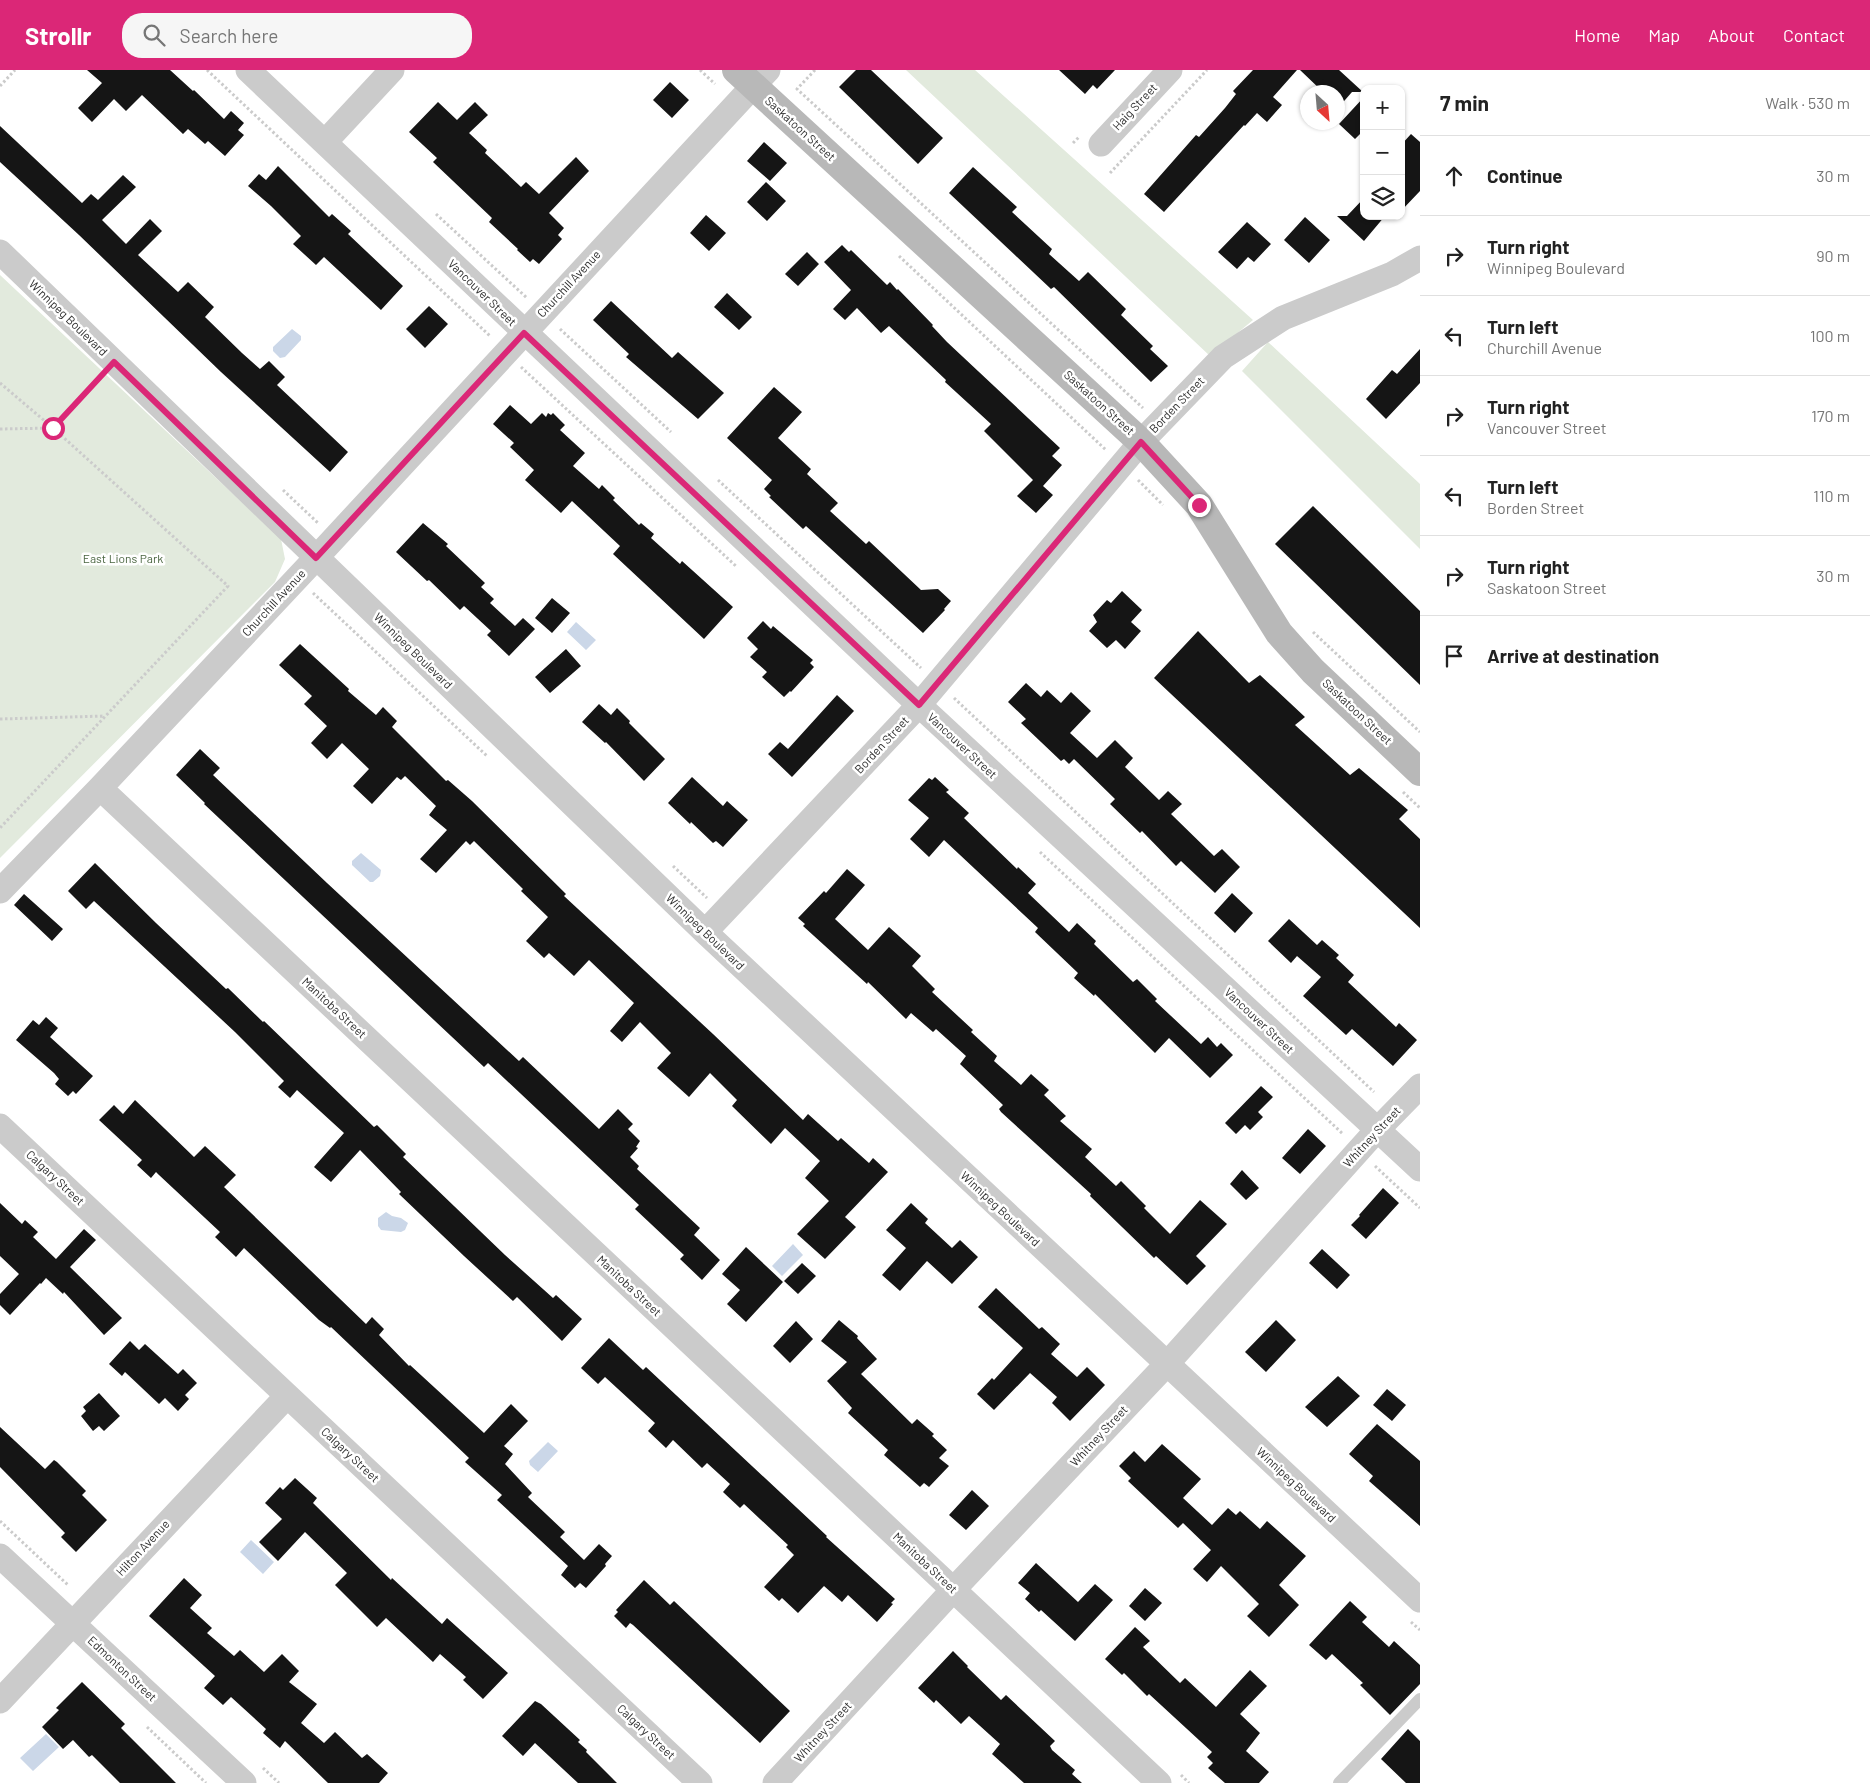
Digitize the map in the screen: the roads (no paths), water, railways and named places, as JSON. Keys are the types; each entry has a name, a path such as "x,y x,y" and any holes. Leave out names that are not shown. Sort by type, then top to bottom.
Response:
{"street":[{"name":"Vancouver Street","path":"248,70 919,705 1420,1169"},
{"path":"325,142 392,70"},
{"name":"Haig Street","path":"1101,144 1170,70"},
{"name":"Churchill Avenue","path":"0,891 100,788 316,558 524,333 752,75"},
{"name":"Saskatoon Street","path":"752,75 1141,442 1199,505 1280,633 1313,671 1420,772"},
{"name":"Winnipeg Boulevard","path":"0,252 705,932 1166,1365 1420,1600"},
{"name":"Borden Street","path":"705,932 919,705 1141,442 1223,358 1283,318 1392,274 1420,258"},
{"name":"Manitoba Street","path":"100,788 1159,1783"},
{"name":"Whitney Street","path":"776,1783 953,1590 1166,1365 1377,1130 1420,1086"},
{"name":"Calgary Street","path":"0,1126 700,1783"},
{"name":"Hilton Avenue","path":"0,1701 287,1396"},
{"name":"Edmonton Street","path":"0,1556 244,1783"}],"lane":[{"path":"1339,1783 1420,1699"}],"water":[{"path":"292,329 301,336 301,340 285,357 280,358 273,351 273,347"},
{"path":"576,622 596,640 586,650 567,632"},
{"path":"361,853 381,870 380,876 373,882 370,882 352,865 352,861"},
{"path":"386,1212 408,1223 405,1230 401,1232 381,1230 378,1226 378,1218"},
{"path":"793,1244 803,1255 782,1276 772,1266"},
{"path":"548,1442 558,1451 538,1472 530,1465 529,1461"},
{"path":"251,1540 274,1562 263,1574 240,1552"},
{"path":"46,1734 59,1747 33,1771 20,1758"}],"park label":[{"name":"East Lions Park","path":"123,559"}]}
